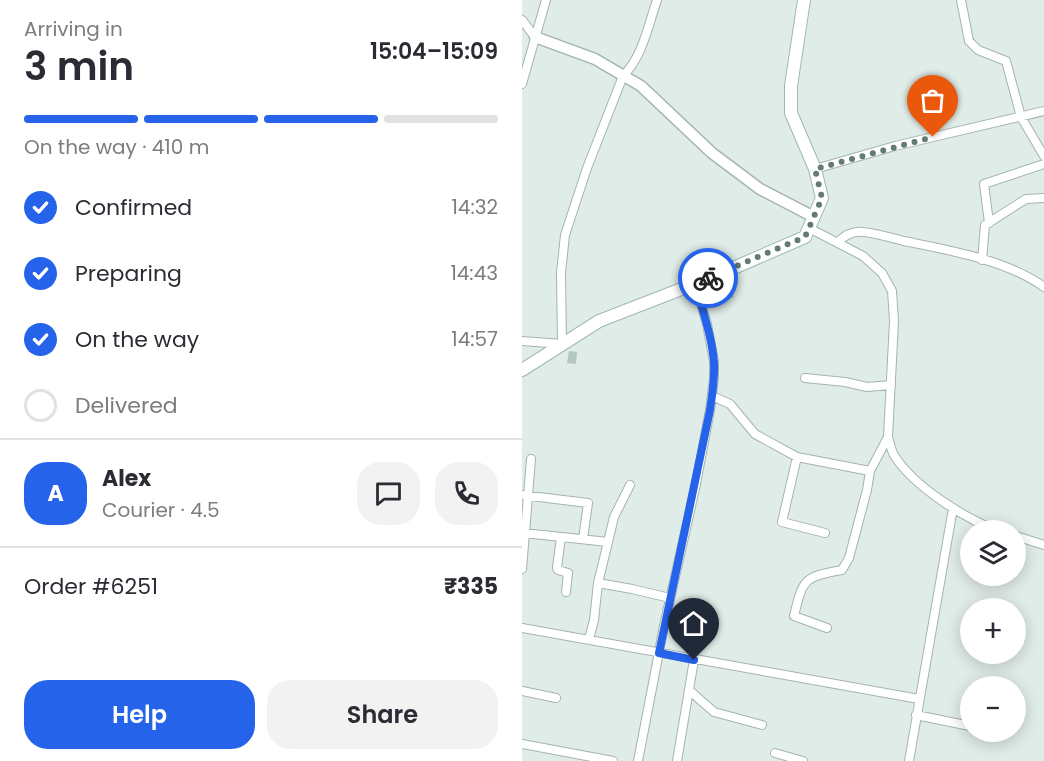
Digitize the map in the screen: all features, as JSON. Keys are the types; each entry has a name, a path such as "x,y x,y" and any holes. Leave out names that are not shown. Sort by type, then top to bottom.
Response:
{"main road":[{"path":"522,370 599,321 805,237 822,198 815,169 791,113 792,86 804,0"}],"street":[{"path":"522,84 546,0"},
{"path":"522,341 562,344 561,273 566,235 587,168 623,75 638,57 657,0"},
{"path":"961,0 969,41 978,50 1006,61 1021,117 1044,156"},
{"path":"522,20 535,37 595,59 641,86 712,153 760,189 838,242 863,256 882,273 892,291 894,321 888,437 894,454 915,478 945,504 977,520"},
{"path":"815,169 895,146 1044,111"},
{"path":"989,223 984,184 1044,164"},
{"path":"982,260 986,225 1026,199 1044,198"},
{"path":"838,242 846,234 862,232 999,265 1044,286"},
{"path":"638,761 670,598 696,484 712,396 714,361 707,324 695,283"},
{"path":"806,378 867,387 891,385"},
{"path":"712,396 730,404 755,434 797,457 870,471"},
{"path":"827,628 794,616 801,587 810,578 842,570 849,558 870,471 888,437"},
{"path":"797,457 782,522 825,533"},
{"path":"522,569 525,495 531,459"},
{"path":"589,639 594,620 598,583 614,517 630,485"},
{"path":"525,495 588,503 584,539"},
{"path":"909,761 953,508"},
{"path":"524,533 608,542"},
{"path":"561,537 557,568 568,573 566,592"},
{"path":"1026,539 1044,545"},
{"path":"598,583 670,598"},
{"path":"522,628 919,699"},
{"path":"677,761 694,660"},
{"path":"689,690 714,712 762,725"},
{"path":"522,691 556,698"},
{"path":"916,715 960,724"},
{"path":"522,744 614,761"},
{"path":"775,753 786,759 802,761"}],"building":[{"path":"728,280 734,297 726,300 724,296 718,298 715,290 719,288 718,284"},
{"path":"569,351 577,352 576,364 567,363"}],"way so far":[{"path":"708,278 805,237 822,198 815,169 933,137"}],"route":[{"path":"694,660 659,653 710,410 714,361 707,324 695,283 708,278"}]}
